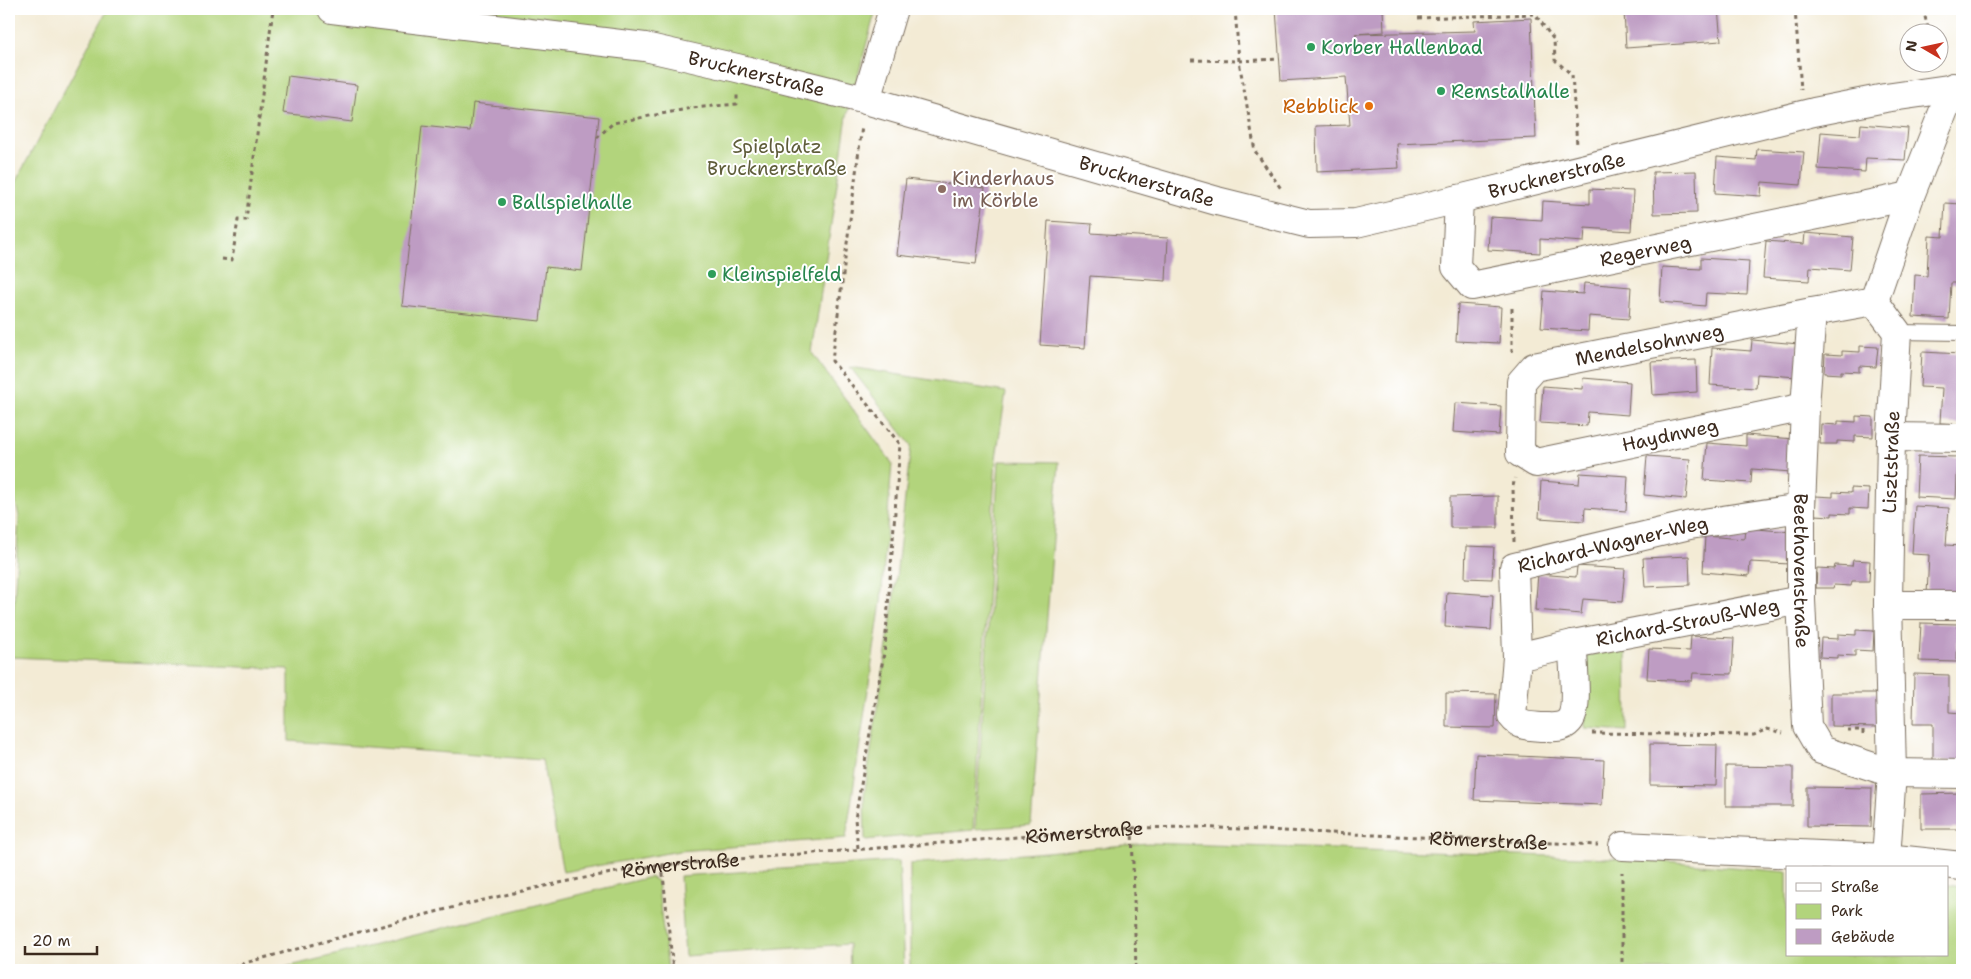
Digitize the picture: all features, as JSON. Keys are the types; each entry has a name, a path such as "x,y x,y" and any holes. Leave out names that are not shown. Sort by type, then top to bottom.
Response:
{"street":[{"name":"Brucknerstraße","path":"332,9 644,47 866,100 1216,201 1309,224 1356,222 1459,200 1814,112 1958,87"},
{"path":"866,100 893,9"},
{"path":"1898,332 1874,301 1910,196 1958,87"},
{"name":"Regerweg","path":"1459,200 1456,266 1472,286 1910,196"},
{"name":"Mendelsohnweg","path":"1521,382 1534,367 1874,301"},
{"name":"Beethovenstraße","path":"1812,312 1805,407 1801,508 1802,600 1807,726 1821,750 1892,773 1962,774"},
{"name":"Lisztstraße","path":"1886,858 1892,773 1888,605 1890,437 1898,332"},
{"path":"1521,382 1528,458"},
{"name":"Haydnweg","path":"1528,458 1805,407"},
{"path":"1890,437 1962,438"},
{"name":"Richard-Wagner-Weg","path":"1517,657 1514,567 1690,525 1801,508"},
{"name":"Richard-Strauß-Weg","path":"1517,657 1573,644 1802,600"},
{"path":"1888,605 1962,606"},
{"name":"Richard-Strauß-Weg","path":"1559,727 1569,721 1574,707 1573,644"},
{"path":"1517,657 1512,716 1516,723 1524,726 1559,727"},
{"path":"1623,846 1886,858 1962,866"}],"lane":[{"path":"1898,332 1962,333"}],"path":[{"path":"222,259 232,260 238,220 246,220 273,9"},
{"path":"1236,9 1239,61 1255,151 1287,197"},
{"path":"1534,9 1534,14 1554,40 1555,60 1572,75 1577,148 1586,146"},
{"path":"1923,9 1926,22"},
{"path":"1794,10 1802,94"},
{"path":"1418,18 1534,14"},
{"path":"1191,60 1239,61 1280,59"},
{"path":"597,138 613,123 692,108 737,104 737,68"},
{"path":"858,848 854,819 885,647 900,444 832,361 866,100"},
{"path":"1512,278 1512,374 1521,382"},
{"path":"1514,567 1513,486 1528,458"},
{"path":"9,505 12,517 9,578"},
{"path":"1559,727 1585,733 1754,735 1767,729"},
{"name":"Römerstraße","path":"218,970 516,892 610,872 662,864 1132,828 1195,827 1623,846"},
{"path":"1132,828 1136,970"},
{"path":"1622,970 1623,846"},
{"path":"662,864 673,970"}],"green space":[{"name":"Spielplatz Brucknerstraße","path":"108,9 876,9 847,116 812,353 892,463 881,602 846,838 679,851 563,872 542,760 289,741 289,669 11,657 19,516 9,477 9,194"},
{"path":"850,367 1006,392 996,458 973,830 865,840 864,796 892,613 911,445"},
{"path":"999,461 1059,462 1031,825 975,829"},
{"path":"1626,647 1627,731 1585,728 1587,656"},
{"path":"1148,843 1643,859 1786,872 1786,956 1948,956 1948,885 1962,887 1962,970 910,970 910,864"},
{"path":"899,861 904,970 850,970 849,944 685,956 680,876"},
{"path":"650,877 657,881 668,970 274,970"}],"building":[{"name":"Remstalhalle","path":"1276,9 1383,9 1384,32 1355,34 1475,31 1474,21 1531,18 1536,138 1397,144 1399,168 1317,172 1316,126 1350,125 1346,77 1281,81"},
{"path":"1718,9 1721,41 1626,48 1624,11"},
{"path":"288,76 357,85 352,122 283,113"},
{"name":"Ballspielhalle","path":"473,103 599,117 582,271 546,267 540,321 402,306 422,126 470,131"},
{"path":"1861,124 1908,128 1905,160 1866,158 1865,172 1818,169 1821,132 1860,135"},
{"path":"1757,149 1804,152 1801,185 1762,182 1761,196 1715,193 1717,157 1756,160"},
{"path":"1696,171 1697,213 1654,214 1653,172"},
{"path":"906,179 985,188 976,264 897,255"},
{"path":"1590,189 1633,191 1631,231 1585,228 1584,242 1540,239 1540,253 1488,250 1490,217 1542,220 1543,201 1590,204"},
{"path":"1945,203 1962,204 1960,283 1951,283 1949,319 1913,317 1915,275 1927,276 1929,236 1943,237"},
{"path":"1048,221 1092,224 1091,233 1168,238 1166,281 1090,276 1085,348 1040,345"},
{"path":"1805,233 1853,237 1850,270 1810,267 1809,281 1763,278 1766,241 1804,244"},
{"path":"1701,258 1749,261 1747,295 1706,293 1705,306 1660,302 1662,267 1701,269"},
{"path":"1584,283 1631,287 1629,319 1589,316 1588,331 1541,328 1544,291 1583,294"},
{"path":"1458,304 1501,307 1499,343 1456,341"},
{"path":"1752,340 1799,344 1797,377 1757,374 1756,388 1710,385 1712,348 1751,351"},
{"path":"1860,346 1878,347 1876,367 1859,366 1859,372 1841,371 1841,374 1824,373 1825,354 1842,355 1842,351 1860,352"},
{"path":"1922,352 1962,354 1962,424 1940,423 1942,388 1920,387"},
{"path":"1696,360 1697,392 1653,395 1651,362"},
{"path":"1583,378 1630,382 1628,415 1588,412 1587,426 1540,423 1543,386 1582,389"},
{"path":"1455,403 1501,406 1499,435 1453,432"},
{"path":"1856,416 1873,417 1873,437 1855,436 1855,442 1837,441 1837,444 1820,444 1821,424 1838,425 1838,421 1856,422"},
{"path":"1746,435 1794,439 1791,472 1752,469 1751,483 1704,480 1707,443 1746,446"},
{"path":"1647,456 1690,459 1686,499 1644,495"},
{"path":"1918,456 1958,457 1956,499 1916,497"},
{"path":"1580,473 1628,476 1626,511 1585,508 1584,521 1539,518 1541,481 1579,484"},
{"path":"1851,488 1869,489 1868,509 1850,508 1850,514 1832,513 1832,516 1815,515 1816,496 1833,497 1833,492 1851,493"},
{"path":"1498,496 1498,528 1450,528 1450,497"},
{"path":"1915,506 1949,508 1946,545 1962,546 1962,597 1927,594 1929,555 1912,554"},
{"path":"1745,528 1792,532 1790,564 1750,562 1749,576 1703,572 1705,536 1744,539"},
{"path":"1466,546 1494,547 1492,579 1465,578"},
{"path":"1689,556 1690,585 1645,587 1643,558"},
{"path":"1853,560 1870,561 1869,581 1852,581 1851,586 1834,585 1833,588 1816,588 1817,568 1834,569 1835,565 1852,566"},
{"path":"1577,566 1625,569 1622,602 1583,599 1581,614 1535,610 1538,574 1576,577"},
{"path":"1447,592 1493,595 1491,630 1445,627"},
{"path":"1921,623 1958,624 1957,662 1919,661"},
{"path":"1856,630 1874,631 1873,651 1855,650 1855,656 1837,655 1837,658 1820,657 1821,638 1838,639 1838,634 1856,635"},
{"path":"1691,636 1734,638 1732,674 1693,673 1692,681 1647,679 1649,649 1690,651"},
{"path":"1914,674 1949,675 1949,712 1962,713 1962,761 1933,761 1933,724 1913,724"},
{"path":"1446,693 1496,694 1495,728 1446,727"},
{"path":"1831,693 1878,693 1878,727 1831,726"},
{"path":"1650,744 1717,745 1716,786 1650,785"},
{"path":"1476,754 1604,760 1602,805 1474,800"},
{"path":"1726,766 1793,767 1793,806 1726,806"},
{"path":"1807,787 1872,788 1871,827 1807,826"},
{"path":"1962,793 1962,829 1921,829 1921,794"}],"place":[{"name":"Korber Hallenbad","path":"1311,47"},
{"name":"Remstalhalle","path":"1441,91"},
{"name":"Rebblick","path":"1369,106"},
{"name":"Kinderhaus im Körble","path":"942,189"},
{"name":"Ballspielhalle","path":"502,202"},
{"name":"Kleinspielfeld","path":"712,274"}]}
